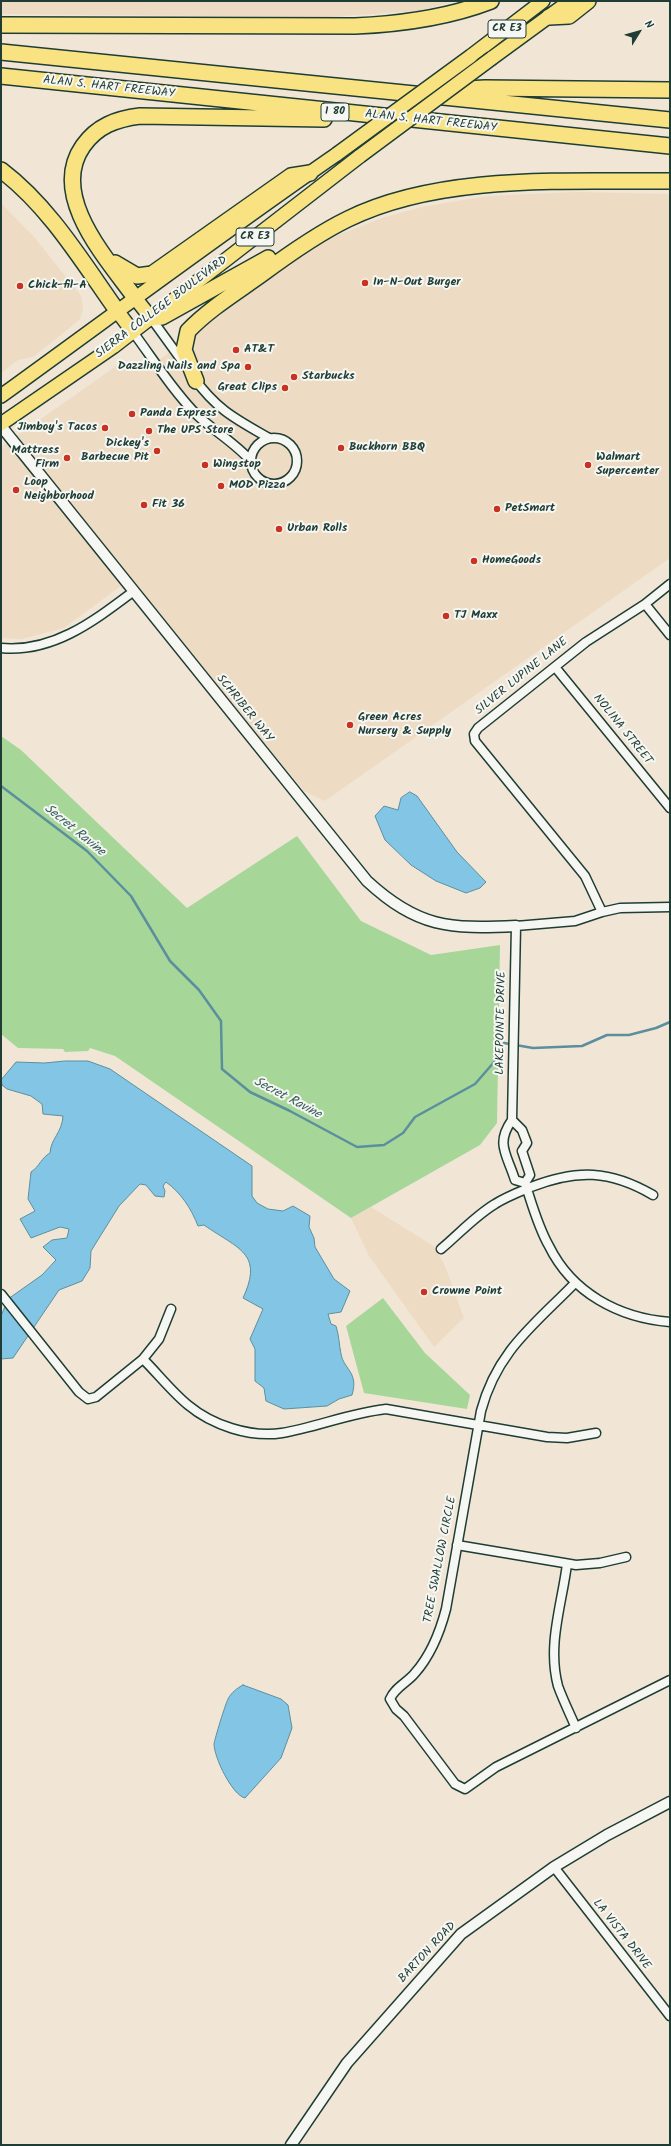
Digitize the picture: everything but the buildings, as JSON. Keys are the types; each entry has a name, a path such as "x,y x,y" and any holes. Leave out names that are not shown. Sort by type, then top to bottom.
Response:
{"highway":[{"path":"1,25 355,26 395,24 442,16 490,1"},
{"path":"549,17 569,16 588,1"},
{"name":"ALAN S. HART FREEWAY","path":"1,52 670,120"},
{"name":"ALAN S. HART FREEWAY","path":"1,76 670,146"},
{"path":"404,93 485,88 670,90"},
{"path":"136,298 106,257 81,218 73,192 72,177 80,149 88,138 113,121 140,116 409,119"},
{"path":"1,170 21,187 46,214 118,312"},
{"path":"106,257 132,274 141,276 152,274 291,176 310,173"},
{"path":"151,318 162,317 313,232 336,221 347,219 410,197 477,186 522,183 670,180"},
{"path":"196,381 184,350 188,331 220,304 298,247 347,219"}],"main road":[{"name":"SIERRA COLLEGE BOULEVARD","path":"1,396 338,154 543,1"},
{"name":"SIERRA COLLEGE BOULEVARD","path":"1,425 133,332 360,156 570,1"},
{"path":"136,298 151,318"},
{"path":"118,312 133,332"}],"street":[{"path":"133,332 188,404 209,424 240,449 251,461 254,473 259,478 272,484 283,482 295,472 298,459 295,449 285,440 269,438 230,416 215,404 196,381 151,318"},
{"name":"SCHRIBER WAY","path":"1,425 367,881 387,899 403,910 423,919 463,928 516,926"},
{"path":"251,461 256,446 269,438"},
{"name":"SILVER LUPINE LANE","path":"602,912 585,876 475,741 474,734 478,728 586,642 645,604 670,584"},
{"path":"1,648 15,649 35,646 64,638 81,629 134,591"},
{"path":"645,604 670,635"},
{"name":"NOLINA STREET","path":"555,667 670,808"},
{"path":"516,926 575,921 602,912 638,907 670,907"},
{"name":"LAKEPOINTE DRIVE","path":"516,926 512,1120 505,1129 502,1143 515,1180 526,1186"},
{"name":"LAKEPOINTE DRIVE","path":"512,1120 522,1130 527,1143 522,1151 530,1175 526,1186 549,1247 575,1283 599,1301 617,1310 637,1316 670,1322"},
{"path":"506,1153 522,1151"},
{"path":"441,1249 495,1204 526,1186 560,1177 588,1174 610,1176 653,1195"},
{"name":"TREE SWALLOW CIRCLE","path":"575,1283 512,1347 502,1360 487,1390 478,1425 457,1545 440,1629 433,1646 416,1672 393,1691 390,1699 396,1709 404,1716 455,1784 465,1789 496,1767 670,1680"},
{"path":"1,1294 80,1392 88,1399 96,1397 143,1359 159,1339 170,1309"},
{"path":"143,1359 188,1405 218,1424 250,1433 281,1433 363,1412 386,1409 547,1437 567,1438 596,1433"},
{"path":"457,1545 567,1564 587,1565 626,1557"},
{"path":"567,1564 556,1626 555,1663 558,1685 576,1728"},
{"name":"BARTON ROAD","path":"291,2145 346,2063 461,1934 554,1867 607,1834 670,1802"},
{"name":"LA VISTA DRIVE","path":"554,1867 670,2016"}],"shaded area":[{"path":"1,1 457,1 418,11 328,17 1,14"},
{"path":"577,192 670,194 670,558 325,801 304,791 129,580 64,628 22,639 1,638 1,447 119,364 139,362 149,367 292,263 333,237 385,217 422,207 487,196"},
{"path":"1,203 35,238 81,296 83,308 80,319 33,357 18,360 1,373"},
{"name":"Crowne Point","path":"371,1207 435,1247 445,1266 464,1318 434,1347 369,1256 351,1218"}],"green space":[{"path":"1,736 21,750 187,908 297,836 361,921 431,955 500,945 497,1123 480,1145 351,1218 115,1056 90,1048 88,1051 65,1052 63,1049 18,1048 1,1034"},
{"path":"383,1298 425,1353 470,1395 467,1409 364,1393 346,1326"}],"water":[{"path":"410,792 417,796 457,852 486,882 480,888 466,893 436,881 411,865 385,840 375,816 384,806 398,810 401,798"},
{"path":"88,1061 110,1069 252,1166 252,1196 257,1203 268,1209 283,1211 293,1206 310,1216 309,1227 314,1238 315,1247 334,1279 350,1291 341,1312 328,1314 331,1324 336,1326 341,1354 354,1381 352,1395 339,1399 327,1406 284,1409 266,1401 264,1388 255,1381 255,1349 250,1339 263,1309 243,1298 249,1283 251,1271 249,1261 237,1247 227,1240 204,1225 198,1226 185,1201 166,1182 163,1186 165,1191 164,1197 155,1196 146,1185 140,1184 119,1206 91,1251 90,1268 82,1281 59,1290 13,1358 1,1359 1,1316 8,1299 42,1275 56,1260 43,1247 52,1240 67,1238 69,1229 60,1227 31,1238 20,1219 35,1211 28,1199 31,1172 44,1157 50,1153 52,1143 61,1127 63,1116 43,1114 42,1104 31,1096 7,1089 2,1085 1,1080 16,1062 44,1063"},
{"path":"243,1685 281,1699 288,1705 292,1728 281,1758 245,1798 240,1795 229,1783 220,1766 214,1744 228,1699 234,1691"}],"waterway":[{"name":"Secret Ravine","path":"1,786 87,851 131,896 170,961 199,990 221,1021 222,1069 250,1092 290,1111 357,1147 384,1145 403,1133 415,1117 475,1084 495,1061 504,1043 533,1048 582,1046 607,1035 629,1035 656,1028 670,1022"}],"place":[{"name":"In-N-Out Burger","path":"365,283"},
{"name":"Chick-fil-A","path":"20,286"},
{"name":"AT&T","path":"236,350"},
{"name":"Dazzling Nails and Spa","path":"248,367"},
{"name":"Starbucks","path":"294,377"},
{"name":"Great Clips","path":"285,388"},
{"name":"Panda Express","path":"132,414"},
{"name":"Jimboy's Tacos","path":"105,428"},
{"name":"The UPS Store","path":"149,431"},
{"name":"Buckhorn BBQ","path":"341,448"},
{"name":"Dickey's Barbecue Pit","path":"157,451"},
{"name":"Mattress Firm","path":"67,458"},
{"name":"Wingstop","path":"205,465"},
{"name":"Walmart Supercenter","path":"588,465"},
{"name":"MOD Pizza","path":"221,486"},
{"name":"Loop Neighborhood","path":"16,490"},
{"name":"Fit 36","path":"144,505"},
{"name":"PetSmart","path":"497,509"},
{"name":"Urban Rolls","path":"279,529"},
{"name":"HomeGoods","path":"474,561"},
{"name":"TJ Maxx","path":"446,616"},
{"name":"Green Acres Nursery & Supply","path":"350,725"},
{"name":"Crowne Point","path":"424,1292"}]}
